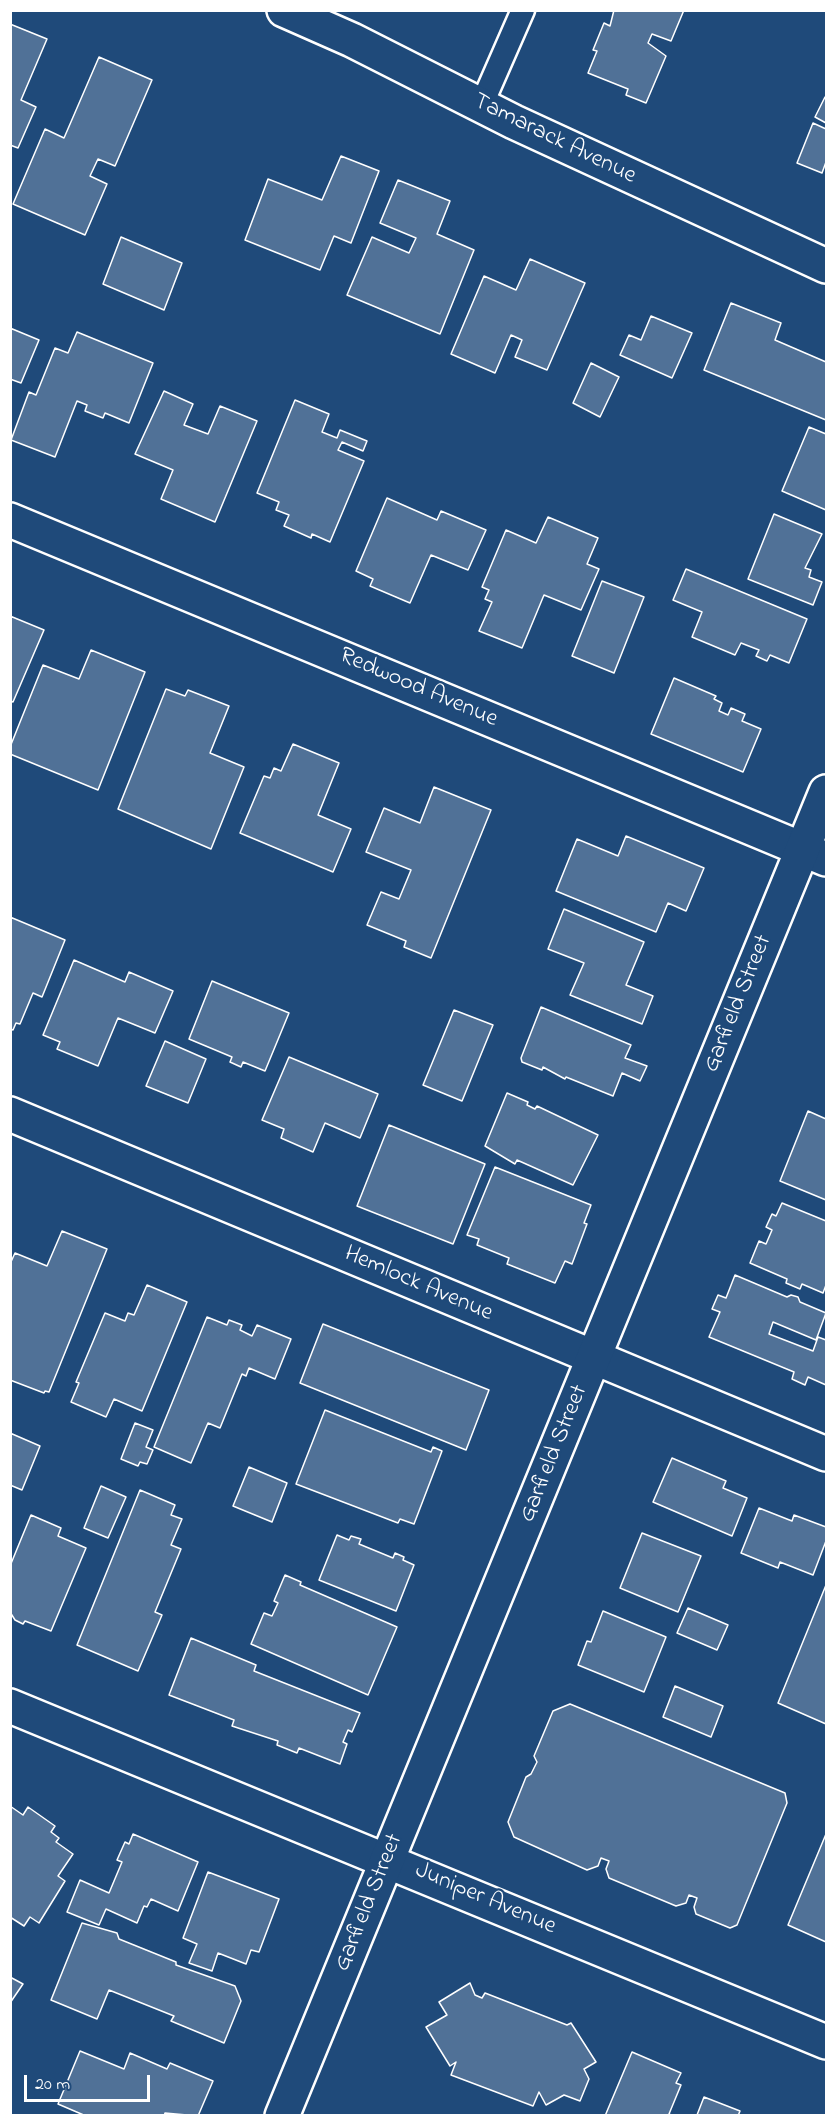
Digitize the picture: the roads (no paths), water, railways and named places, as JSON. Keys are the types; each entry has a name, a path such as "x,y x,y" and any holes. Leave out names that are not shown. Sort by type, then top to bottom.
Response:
{"street":[{"name":"Tamarack Avenue","path":"284,10 332,20 481,106 826,266"},
{"name":"Redwood Avenue","path":"10,520 815,854"},
{"name":"Garfield Street","path":"282,2115 594,1359 815,854 826,792"},
{"name":"Hemlock Avenue","path":"10,1114 826,1454"},
{"name":"Juniper Avenue","path":"10,1706 826,2042"}],"lane":[{"path":"481,106 523,10"}]}
